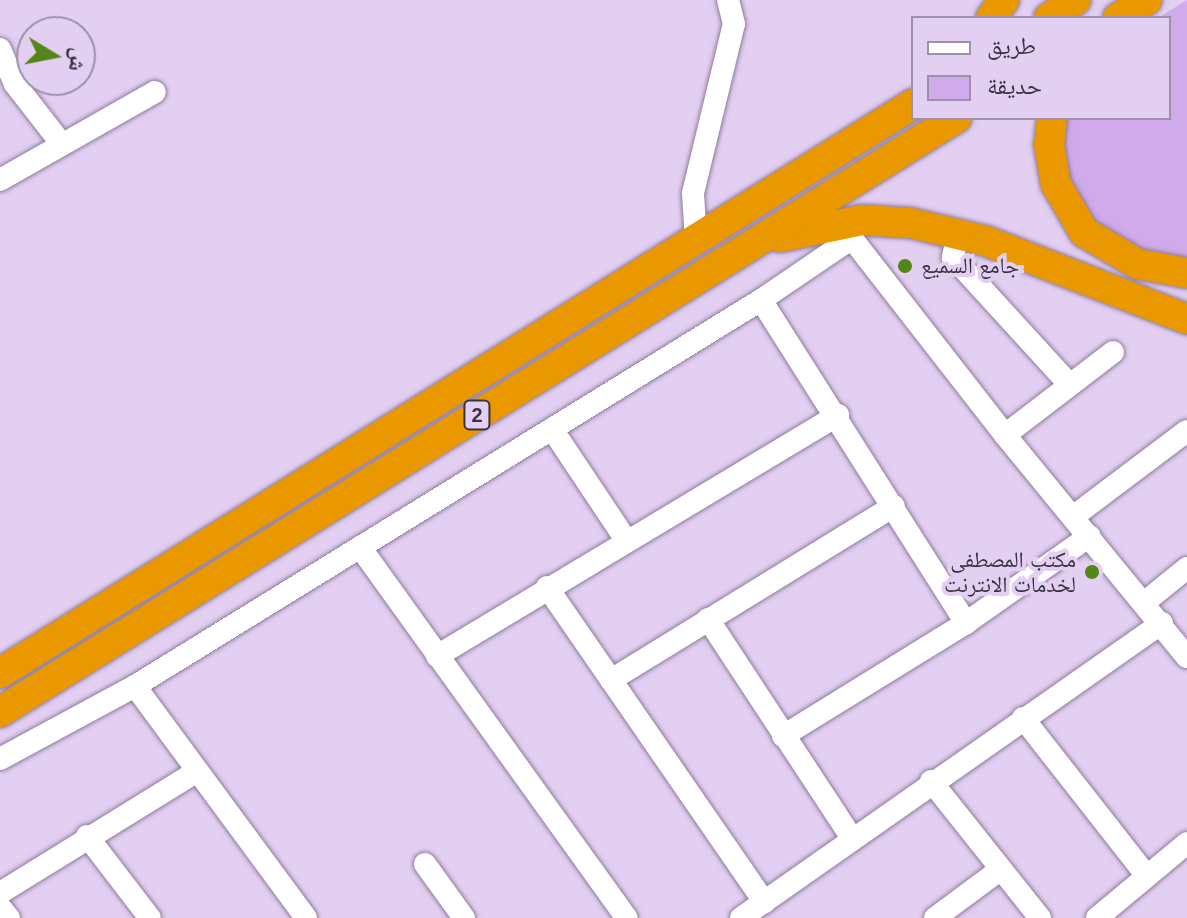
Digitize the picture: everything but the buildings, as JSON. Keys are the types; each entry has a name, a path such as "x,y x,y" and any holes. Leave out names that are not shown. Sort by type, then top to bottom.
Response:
{"highway":[{"path":"1052,16 1076,0"},
{"path":"1124,16 1148,0"},
{"name":"2","path":"0,673 909,106"},
{"name":"2","path":"0,712 953,120"},
{"path":"1052,120 1049,145 1056,184 1084,232 1138,264 1187,273"},
{"path":"716,266 786,235 851,229 885,219 958,233 1187,319"}],"street":[{"path":"696,241 693,193 734,24 728,0"},
{"path":"0,49 15,84 61,143"},
{"path":"0,180 155,92"},
{"path":"0,759 135,686 761,300 851,229 1005,435 1187,657"},
{"path":"958,233 953,257 1070,385"},
{"path":"761,300 838,415 966,623"},
{"path":"1005,435 1113,352"},
{"path":"437,656 547,587 838,415"},
{"path":"552,429 626,540"},
{"path":"1074,516 1187,431"},
{"path":"611,680 894,506"},
{"path":"783,736 966,623 1090,536"},
{"path":"360,547 627,918"},
{"path":"1145,602 1187,568"},
{"path":"547,587 764,902"},
{"path":"708,619 852,838"},
{"path":"741,918 931,781 1162,623"},
{"path":"135,686 306,918"},
{"path":"1023,718 1147,876"},
{"path":"0,893 87,836 196,772"},
{"path":"931,781 1040,918"},
{"path":"87,836 150,918"},
{"path":"1097,918 1187,843"},
{"path":"425,864 464,918"},
{"path":"935,918 1001,869"},
{"path":"0,907 9,918"}],"green space":[{"path":"1187,0 1187,259 1156,256 1093,223 1063,170 1062,120 1171,120 1171,16 1161,16"}],"place":[{"name":"جامع السميع","path":"905,266"},
{"name":"مكتب المصطفى لخدمات الانترنت","path":"1092,572"}]}
